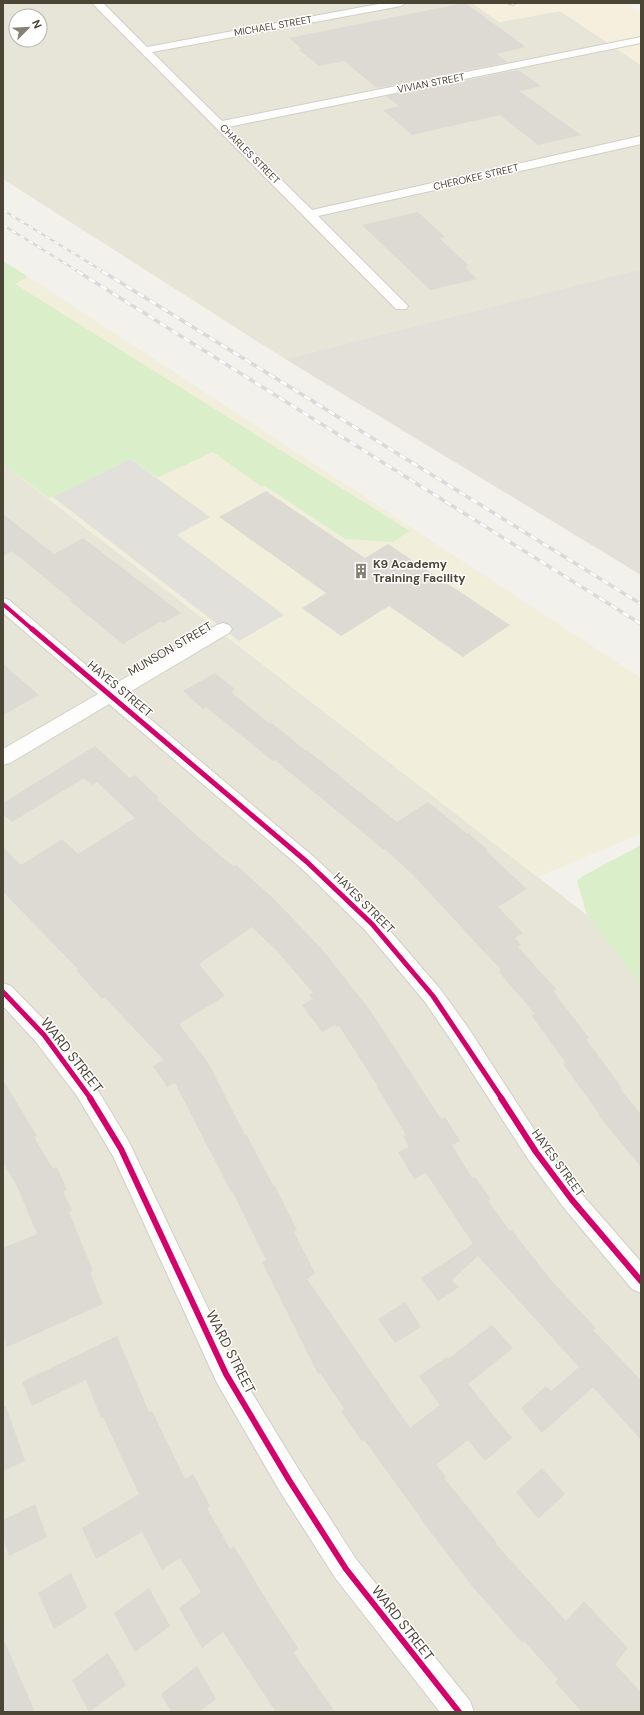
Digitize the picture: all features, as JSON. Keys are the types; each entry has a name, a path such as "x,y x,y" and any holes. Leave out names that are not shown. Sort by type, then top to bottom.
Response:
{"street":[{"name":"CHARLES STREET","path":"97,3 311,214 401,306"},
{"name":"MICHAEL STREET","path":"145,50 401,3"},
{"name":"VIVIAN STREET","path":"221,125 641,40"},
{"name":"CHEROKEE STREET","path":"311,214 641,140"},
{"name":"HAYES STREET","path":"3,604 307,862 372,924 433,996 462,1036 536,1152 572,1200 641,1281"},
{"name":"MUNSON STREET","path":"3,758 223,629"},
{"name":"WARD STREET","path":"3,992 44,1035 85,1089 121,1149 226,1374 289,1480 346,1568 459,1712"}],"shaded area":[{"path":"3,3 472,3 499,22 560,11 641,65 641,269 285,359 3,179"},
{"path":"472,3 626,3 641,12 641,65 560,11 499,22"},
{"path":"641,269 641,575 285,359"},
{"path":"26,275 641,678 641,834 537,877 3,463 3,285"},
{"path":"130,459 210,517 177,535 284,615 239,641 53,497"},
{"path":"3,464 587,915 641,982 641,1712 3,1712"}],"green space":[{"path":"3,261 26,275 26,278 15,284 410,531 393,542 345,539 265,486 262,487 213,452 157,478 130,459 53,497 48,498 3,464"},
{"path":"641,845 641,986 587,915 577,881 583,876"}],"building":[{"path":"465,3 526,47 496,54 508,62 377,88 344,61 319,66 298,49 302,49 289,38"},
{"path":"518,70 541,86 519,91 581,135 538,145 500,115 412,135 383,110 399,106 386,96"},
{"path":"418,212 445,237 439,238 469,266 465,267 477,279 430,290 362,225"},
{"name":"K9 Academy Training Facility","path":"266,491 365,558 388,544 510,625 463,657 389,606 341,636 302,608 326,593 219,517"},
{"path":"3,514 54,554 83,538 181,613 163,623 161,621 123,644 12,551 3,556"},
{"path":"3,664 39,695 3,715"},
{"path":"215,673 235,689 231,692 270,724 272,723 306,751 307,750 397,822 428,802 488,850 486,851 527,889 498,907 523,933 515,938 521,945 518,947 556,989 553,991 589,1038 586,1039 622,1088 620,1089 641,1114 641,1167 599,1116 600,1115 563,1064 566,1063 531,1015 535,1014 499,972 501,970 414,876 385,849 384,850 275,760 273,761 206,707 203,709 183,691"},
{"path":"95,746 130,778 135,775 159,798 157,799 197,836 234,867 236,865 273,898 322,949 372,1013 441,1119 445,1117 460,1141 452,1145 472,1178 475,1177 491,1199 488,1201 510,1231 512,1230 550,1279 596,1328 593,1330 641,1380 641,1440 593,1387 542,1433 521,1408 546,1386 551,1391 579,1367 478,1256 452,1280 459,1287 438,1301 421,1278 473,1244 426,1173 414,1179 398,1152 409,1147 403,1136 406,1135 377,1085 339,1026 337,1027 335,1025 322,1032 302,1005 313,999 309,995 313,993 278,952 252,927 199,964 225,996 179,1024 209,1064 245,1135 246,1134 274,1187 275,1186 297,1230 294,1232 315,1273 307,1279 410,1428 440,1405 419,1376 447,1357 448,1359 492,1325 513,1348 468,1384 512,1438 485,1461 468,1440 436,1465 446,1477 444,1478 497,1543 496,1544 566,1621 584,1601 628,1648 615,1664 641,1692 641,1712 582,1712 555,1682 558,1679 524,1641 522,1643 472,1586 422,1521 364,1440 362,1441 341,1411 344,1409 320,1373 318,1374 262,1262 266,1260 232,1191 231,1192 175,1083 167,1087 153,1066 164,1060 104,997 102,999 76,970 78,969 3,892 3,847 21,865 62,839 78,854 135,818 97,782 92,785 84,778 12,822 3,814 3,803"},
{"path":"3,1080 37,1136 34,1137 53,1169 57,1167 67,1190 63,1192 72,1210 69,1212 93,1271 90,1272 103,1304 7,1347 3,1336 3,1248 37,1234 17,1186 3,1162"},
{"path":"405,1302 421,1327 395,1343 378,1319"},
{"path":"117,1336 149,1412 152,1411 185,1479 193,1474 210,1506 207,1508 230,1549 234,1546 272,1609 298,1648 294,1653 335,1712 276,1712 223,1632 202,1648 179,1608 201,1592 180,1558 162,1570 142,1532 96,1559 82,1528 139,1494 103,1417 101,1418 86,1380 32,1406 22,1382"},
{"path":"3,1406 6,1406 25,1461 3,1471"},
{"path":"542,1468 565,1494 538,1519 516,1492"},
{"path":"35,1504 47,1537 9,1556 3,1538 3,1520"},
{"path":"71,1573 87,1608 54,1629 38,1593"},
{"path":"149,1588 170,1626 135,1652 114,1613"},
{"path":"3,1638 35,1712 3,1712"},
{"path":"108,1653 126,1685 89,1712 72,1680"},
{"path":"197,1666 216,1699 199,1712 171,1712 161,1694"}],"railway":[{"path":"3,210 104,272"},
{"path":"3,225 79,272"},
{"path":"77,271 641,624"},
{"path":"102,271 641,604"}],"cycle path":[{"path":"3,604 307,862 372,924 433,996 461,1036 536,1152 572,1200 641,1281"},
{"path":"3,992 44,1035 85,1089 121,1149 226,1374 289,1480 346,1569 459,1712"}],"place":[{"name":"K9 Academy Training Facility","path":"361,571"}]}
